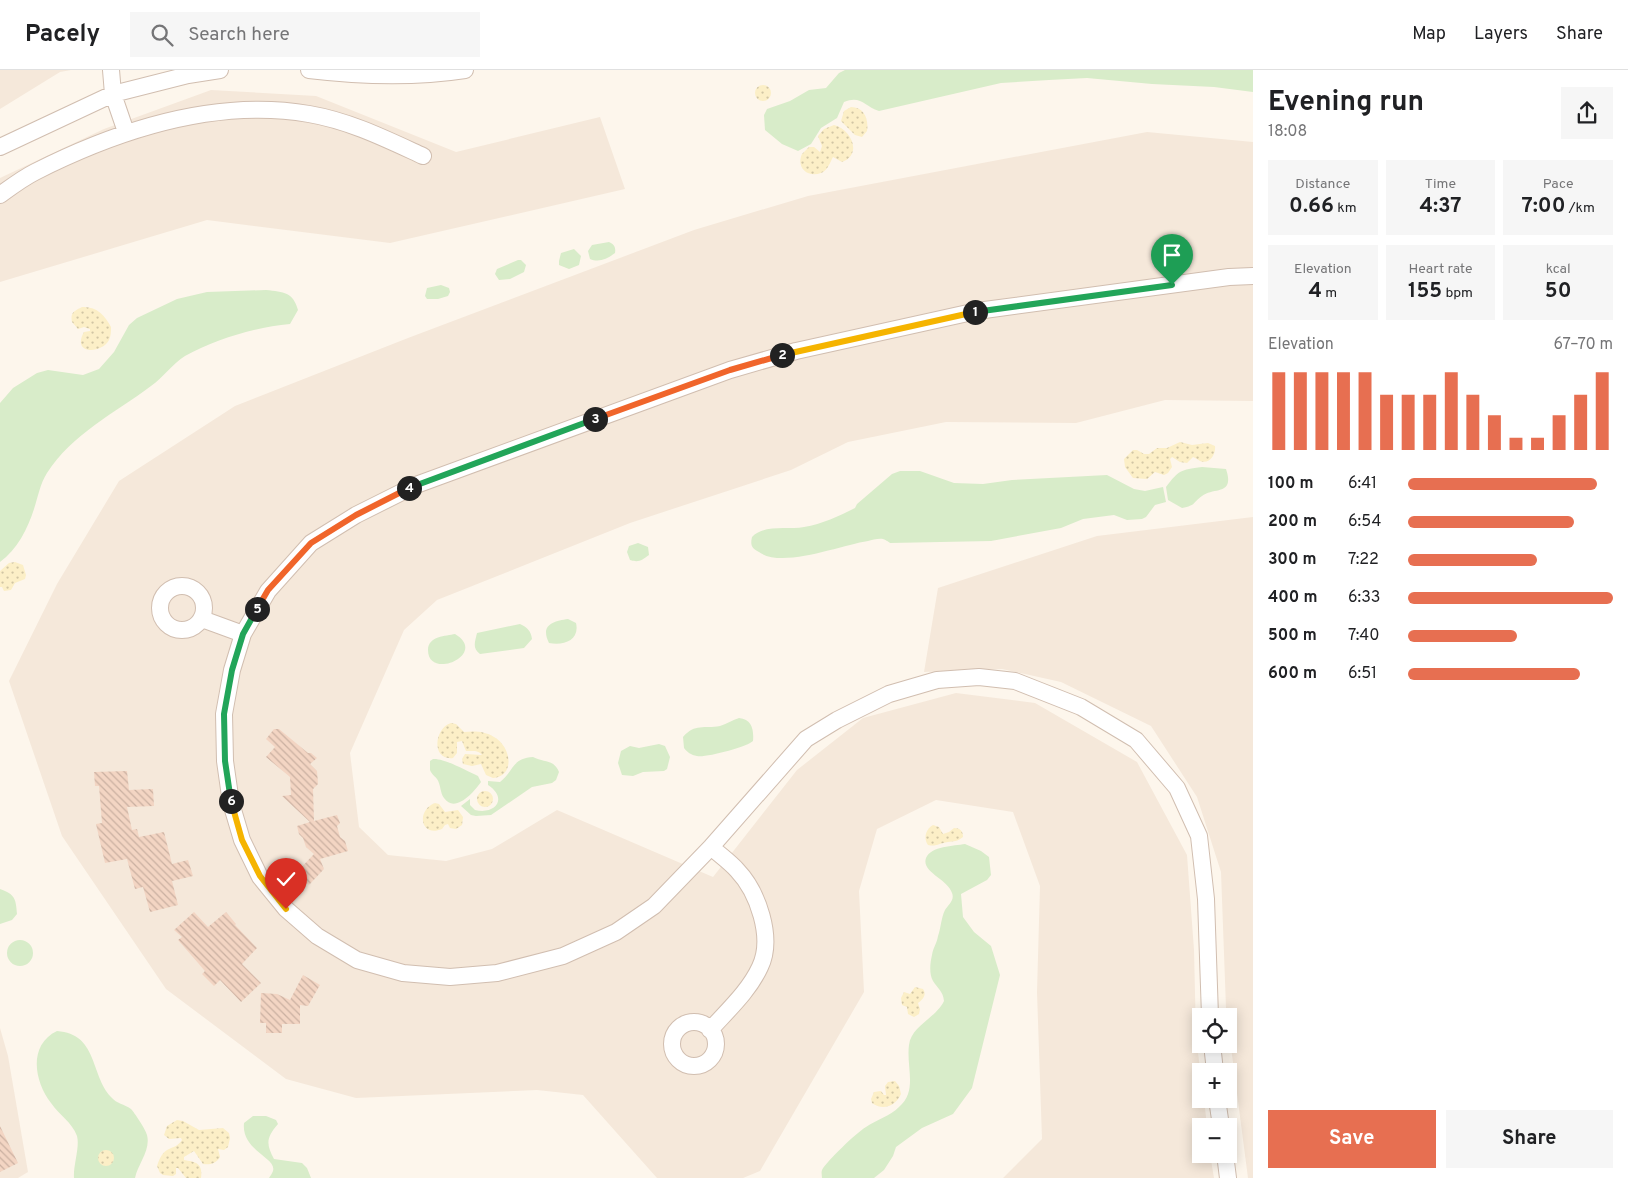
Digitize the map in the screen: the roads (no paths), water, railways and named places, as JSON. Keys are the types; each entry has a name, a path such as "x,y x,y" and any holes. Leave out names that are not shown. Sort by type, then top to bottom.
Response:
{"street":[{"path":"111,70 113,94 126,132"},
{"path":"0,147 113,94 188,75 220,70"},
{"path":"309,70 350,75 394,75 464,70"},
{"path":"0,195 33,172 126,132 166,121 220,112 266,110 310,114 364,129 423,156"},
{"path":"1209,1008 1206,899 1198,836 1177,788 1136,740 1080,708 1015,681 979,677 937,680 889,694 837,720 806,739 711,847 654,906 616,932 563,956 497,973 450,977 403,972 357,960 317,936 286,909 260,876 242,840 232,804 225,761 224,714 232,670 243,634 268,590 311,543 356,515 416,485 730,370 796,351 978,311 1253,276"},
{"path":"202,618 243,634"},
{"path":"710,1030 745,992 761,966 765,945 762,916 754,895 738,871 711,847"},
{"path":"1226,1163 1228,1178"}]}
